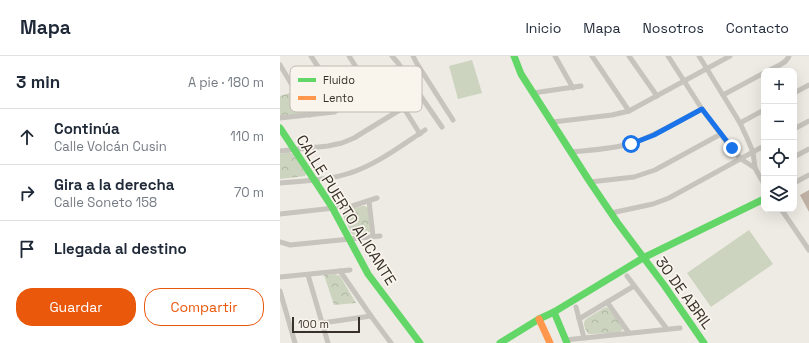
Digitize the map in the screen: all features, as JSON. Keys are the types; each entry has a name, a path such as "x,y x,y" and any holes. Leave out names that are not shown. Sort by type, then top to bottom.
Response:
{"street":[{"path":"311,56 318,66"},
{"path":"349,56 355,66"},
{"path":"392,56 400,66"},
{"path":"413,56 419,66"},
{"name":"30 DE ABRIL","path":"514,56 533,93 553,122 590,182 642,258 664,285 704,343"},
{"path":"555,56 572,88"},
{"path":"592,56 629,110"},
{"path":"629,56 657,96"},
{"path":"668,56 702,109 721,134 741,159 761,173"},
{"path":"699,56 740,123 753,152 755,168"},
{"path":"553,122 612,115 629,110 730,56"},
{"path":"773,68 786,61 789,56"},
{"path":"280,65 290,82"},
{"path":"422,71 453,120"},
{"path":"723,95 761,75"},
{"path":"797,91 809,85"},
{"path":"533,93 581,86"},
{"path":"422,98 442,127"},
{"path":"572,152 631,144 654,135 702,109"},
{"path":"280,118 334,112"},
{"path":"280,151 342,143 354,138 396,112"},
{"path":"280,183 339,176 359,170 377,162 423,132 406,112"},
{"path":"740,123 761,112"},
{"path":"797,127 809,121"},
{"name":"CALLE PUERTO ALICANTE","path":"280,128 332,208 368,274 420,343"},
{"path":"590,182 634,177 655,170 721,134"},
{"path":"611,213 653,204 669,198 761,148"},
{"path":"797,155 809,149"},
{"path":"797,181 809,175"},
{"path":"280,214 352,206 376,198"},
{"path":"500,343 642,258 761,200"},
{"path":"369,201 373,236"},
{"path":"783,212 809,250"},
{"path":"280,242 290,245 380,236"},
{"path":"280,277 350,270"},
{"path":"340,271 391,343"},
{"path":"308,275 328,343"},
{"path":"627,276 667,329"},
{"path":"579,319 634,286"},
{"path":"280,291 295,343"},
{"path":"607,302 629,333"},
{"path":"576,307 584,338"},
{"path":"554,312 566,341 680,328"},
{"path":"322,323 371,316"},
{"path":"539,319 550,343"}],"green space":[{"path":"472,60 482,93 458,99 449,66"},
{"path":"290,93 290,112 305,113 280,116 280,96"},
{"path":"289,152 293,154 306,174 305,176 280,179 280,154"},
{"path":"362,206 368,208 370,231 368,233 354,235 352,234 343,216 344,210"},
{"path":"749,230 773,264 711,307 687,273"},
{"path":"335,274 340,276 356,303 334,305 324,275"},
{"path":"607,307 622,325 623,329 619,333 588,334 584,326 586,319"}],"building":[{"path":"809,190 809,212 800,195"}],"traffic: fast":[{"path":"514,56 521,74 590,182 704,343"},
{"path":"280,128 332,207 368,274 420,343"},
{"path":"500,343 643,258 761,200"},
{"path":"554,312 567,343"}],"traffic: slow":[{"path":"539,319 550,343"}],"route":[{"path":"631,144 654,135 702,109 732,148"}]}
